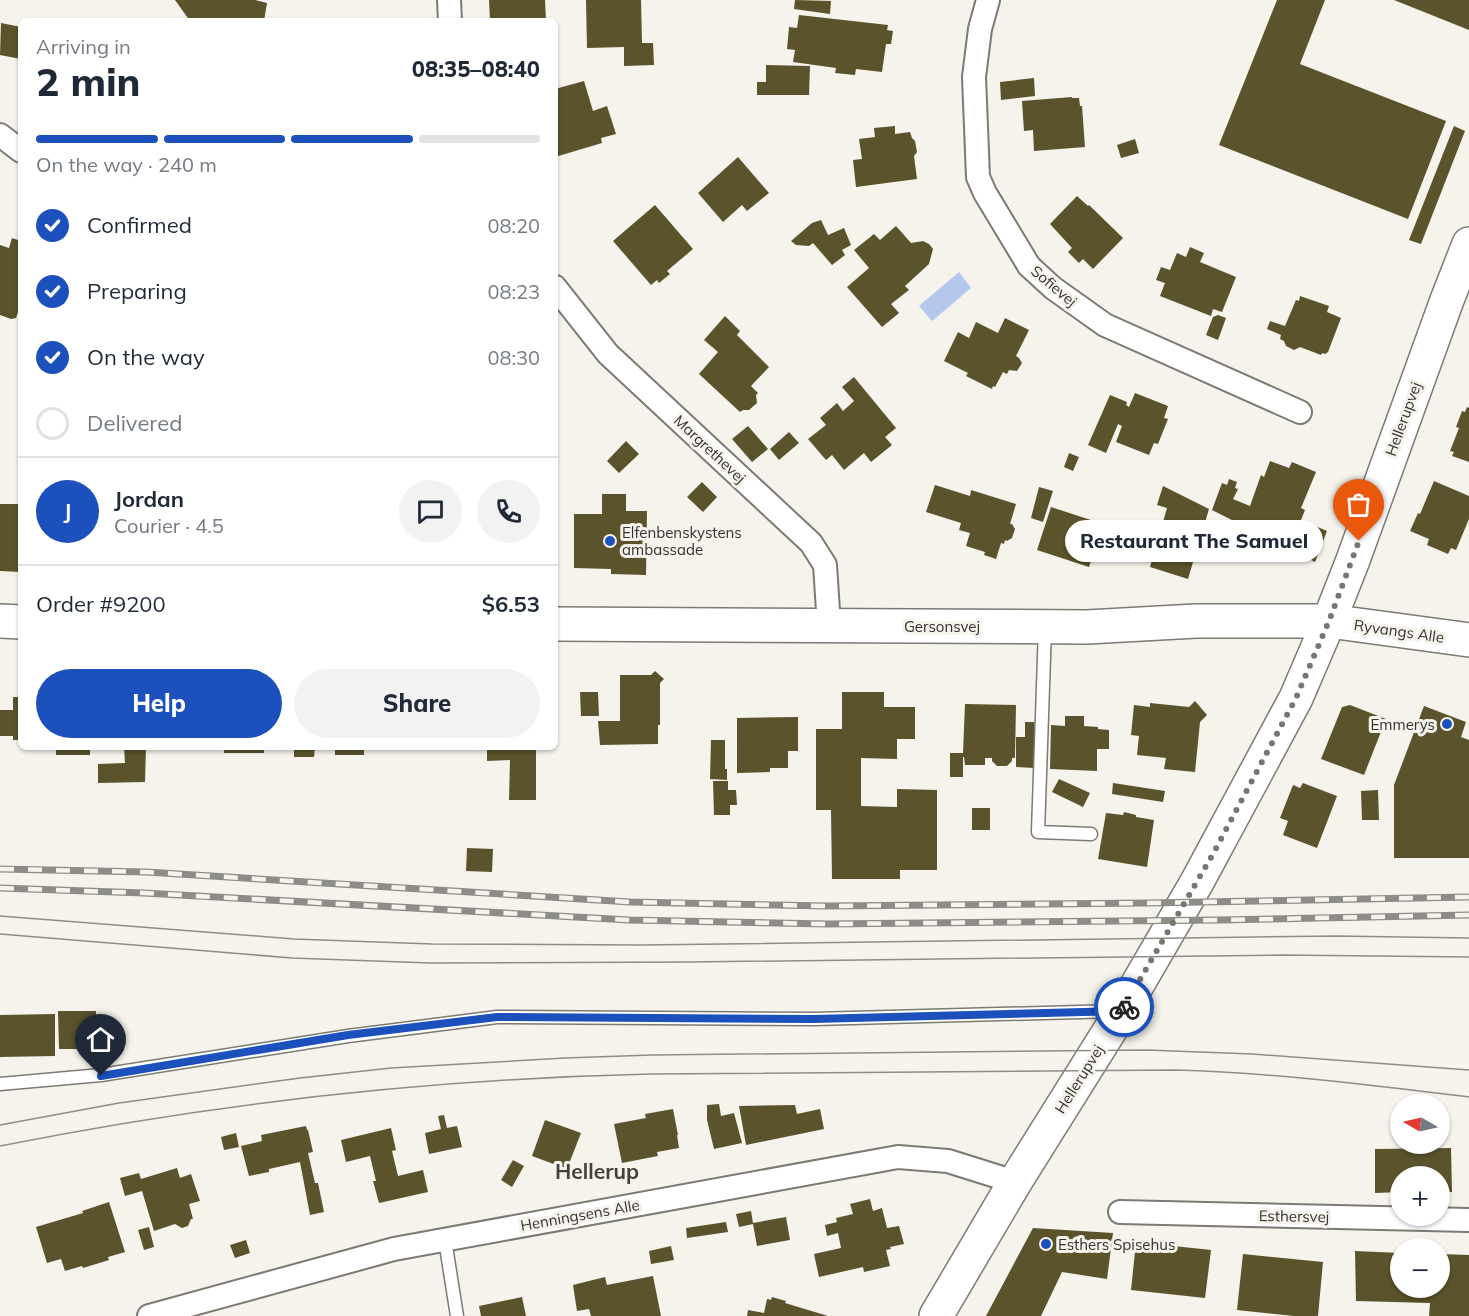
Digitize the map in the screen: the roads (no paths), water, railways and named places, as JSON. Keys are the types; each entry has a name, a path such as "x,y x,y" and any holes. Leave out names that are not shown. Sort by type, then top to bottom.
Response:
{"street":[{"path":"449,0 450,18"},
{"name":"Sofievej","path":"988,0 980,29 974,77 978,177 985,193 1029,266 1053,288 1105,325 1300,412"},
{"path":"0,135 18,149"},
{"name":"Hellerupvej","path":"936,1316 1015,1182 1122,1011 1213,854 1296,698 1353,561 1469,244"},
{"name":"Margrethevej","path":"558,290 608,354 811,543 825,565 829,626"},
{"path":"0,621 18,622"},
{"name":"Gersonsvej","path":"558,624 1088,627 1196,621 1329,621"},
{"name":"Ryvangs Alle","path":"1329,621 1469,640"},
{"name":"Henningsens Alle","path":"149,1316 394,1249 898,1157 948,1161 1015,1182"},
{"name":"Esthersvej","path":"1120,1212 1469,1220"}],"lane":[{"path":"1045,627 1038,832 1091,834"},
{"path":"0,1084 101,1076 348,1035 497,1017 814,1019 1122,1011"},
{"path":"445,1240 457,1316"}],"water":[{"path":"959,272 971,288 932,321 919,306"}],"tram line":[{"path":"0,916 294,939 432,944 641,945 1336,936 1469,938"},
{"path":"0,934 292,958 430,963 1283,955 1469,957"},
{"path":"0,1125 119,1103 300,1078 391,1068 565,1058 652,1055 1147,1050 1252,1054 1469,1070"},
{"path":"0,1146 162,1117 324,1096 487,1081 651,1074 1176,1070 1286,1077 1469,1097"}],"railway":[{"path":"0,869 146,872 630,902 827,906 1469,897"},
{"path":"0,888 144,893 629,920 828,924 1469,915"}],"place":[{"name":"Elfenbenskystens ambassade","path":"610,541"},
{"name":"Restaurant The Samuel","path":"1359,541"},
{"name":"Emmerys","path":"1447,724"},
{"name":"Esthers Spisehus","path":"1046,1244"}],"district":[{"name":"Hellerup","path":"597,1171"}]}
